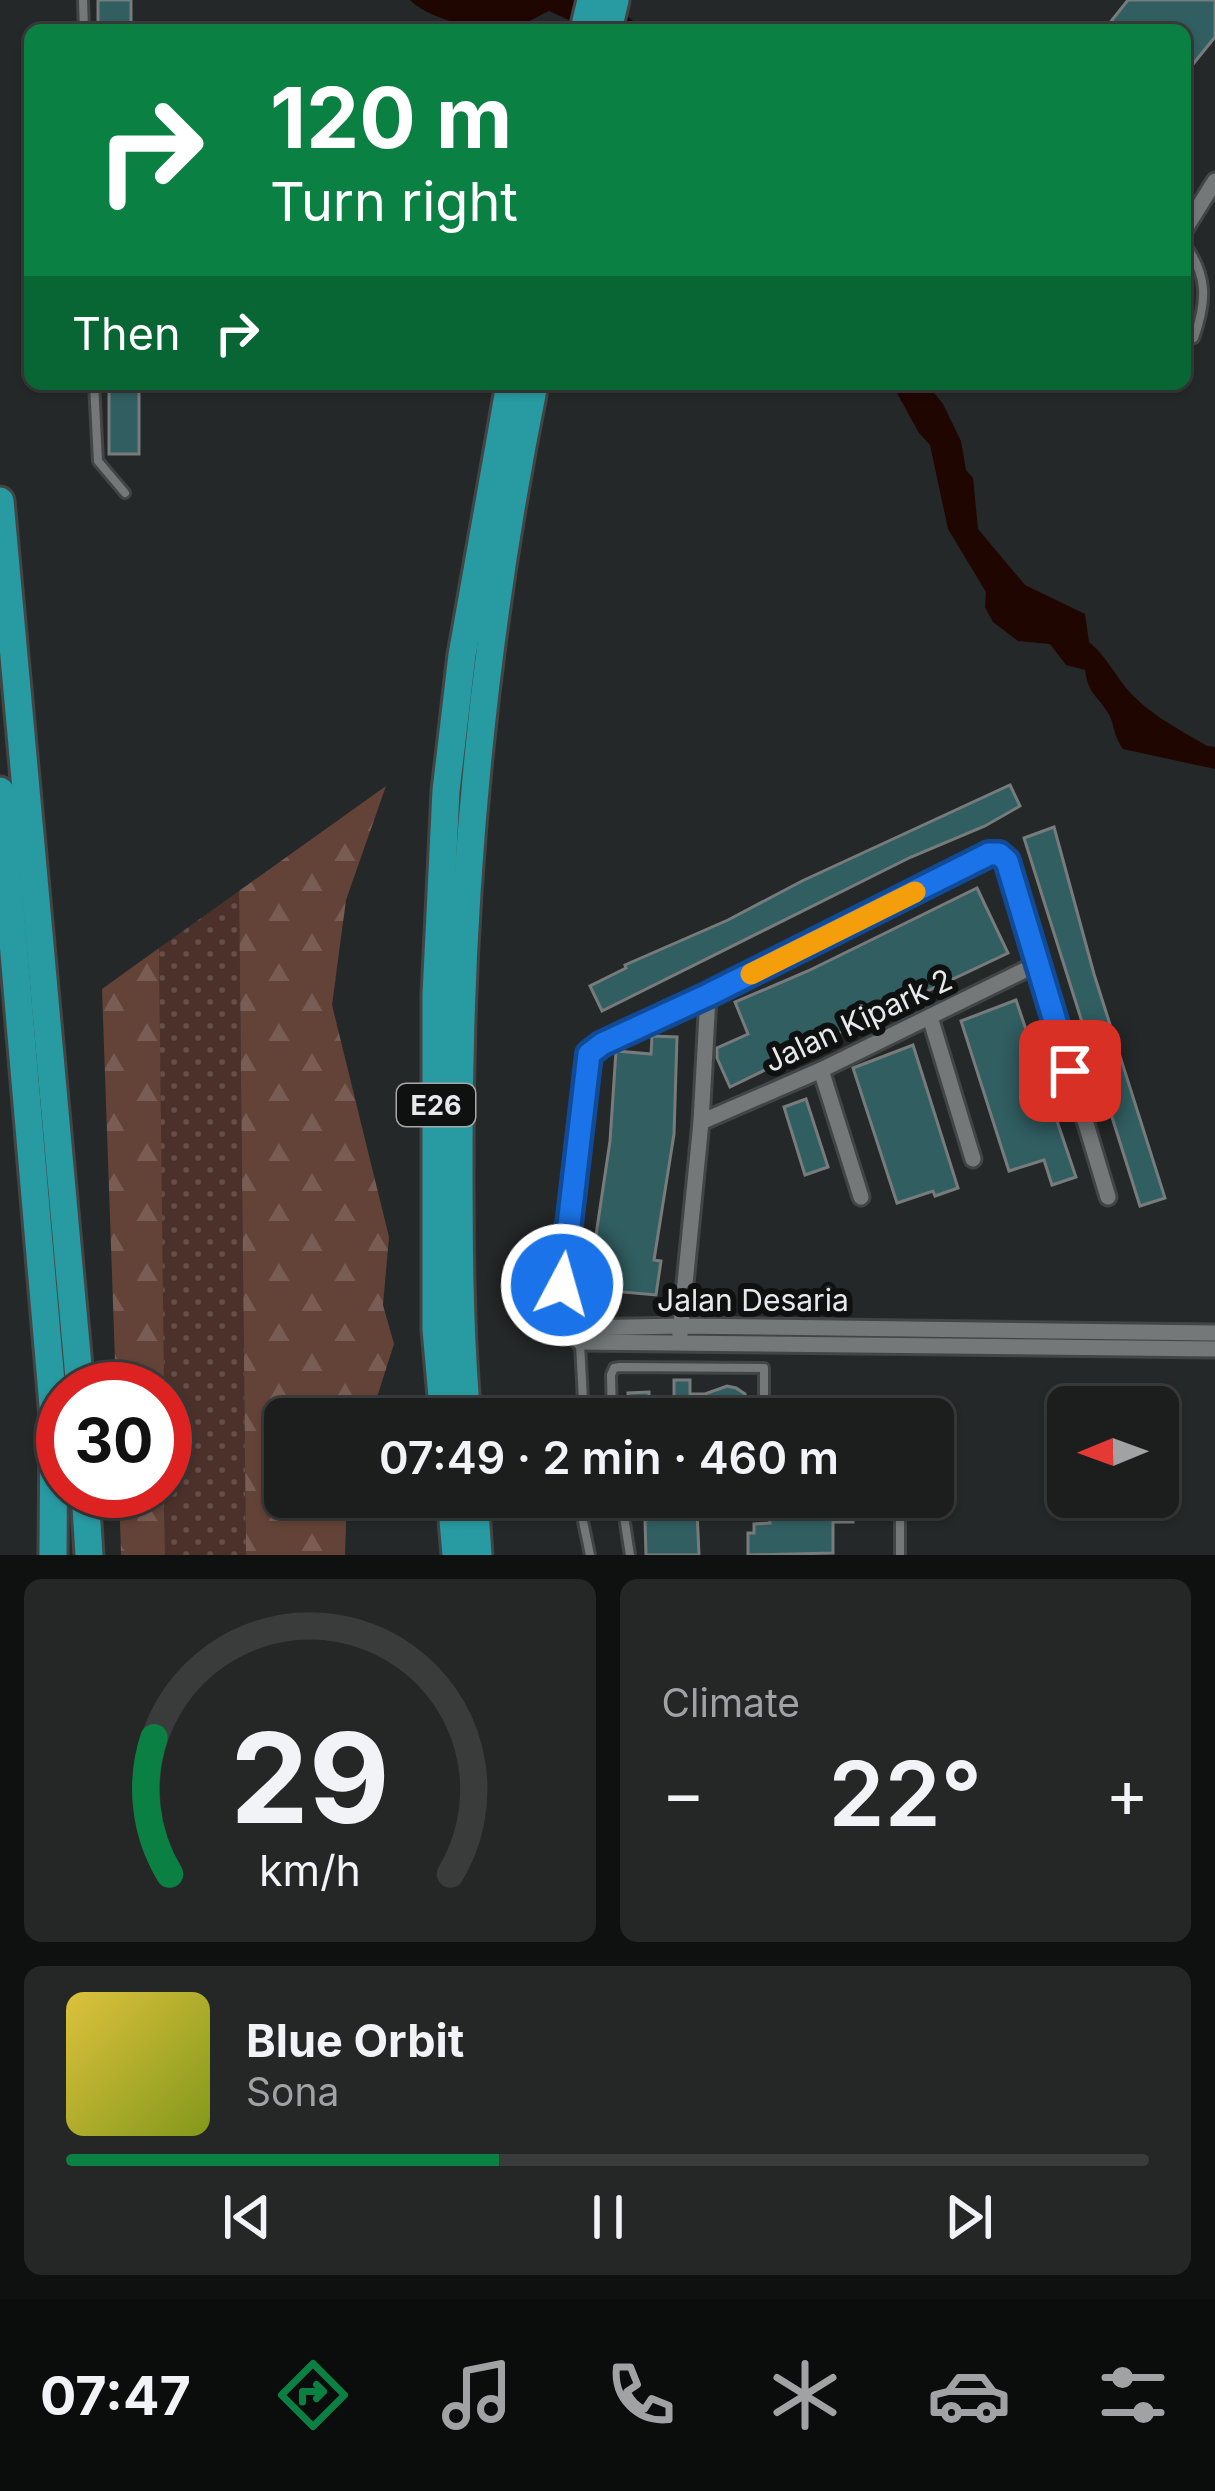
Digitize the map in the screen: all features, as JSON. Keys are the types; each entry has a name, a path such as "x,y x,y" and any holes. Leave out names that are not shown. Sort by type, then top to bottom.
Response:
{"highway":[{"name":"E26","path":"442,1398 436,1329 436,995 509,390"},
{"name":"E26","path":"475,651 532,390"},
{"path":"0,500 78,1362"},
{"path":"0,791 55,1417 53,1555"},
{"name":"E26","path":"459,792 459,1324 465,1398"},
{"path":"87,1518 89,1555"},
{"path":"453,1518 456,1555"},
{"path":"475,1518 478,1555"}],"street":[{"path":"1191,219 1215,181"},
{"path":"562,1285 589,1054 989,854 999,854 1007,861 1108,1197"},
{"name":"Jalan Kipark 2","path":"701,1122 821,1070 1037,964"},
{"path":"680,1334 708,995"},
{"path":"930,1017 974,1159"},
{"path":"821,1070 861,1198"},
{"name":"Jalan Desaria","path":"580,1342 580,1328 680,1334 1215,1333"},
{"name":"Jalan Desaria","path":"680,1334 764,1345 1215,1349"}],"lane":[{"path":"1191,252 1206,294 1194,338"},
{"path":"94,390 98,461 125,493"},
{"path":"580,1342 583,1398"},
{"path":"764,1345 764,1398"},
{"path":"613,1398 614,1368 764,1368"},
{"path":"582,1518 590,1555"},
{"path":"624,1518 630,1555"},
{"path":"900,1518 901,1555"}],"shaded area":[{"path":"410,0 583,0 637,24 578,24 549,11 521,24 465,24"},
{"path":"895,390 932,390 961,441 966,470 973,478 978,529 1025,585 1085,614 1089,642 1126,688 1164,720 1215,747 1215,769 1123,749 1085,670 1066,665 1050,644 1018,641 993,622 985,607 986,592 948,529 930,445"},
{"path":"239,891 246,1555 165,1555 165,1518 192,1518 192,1362 163,1362 159,948"}],"green space":[{"path":"386,786 346,900 332,1005 389,1237 383,1305 394,1344 377,1398 264,1398 264,1518 346,1518 345,1555 246,1555 239,891"},
{"path":"159,948 164,1362 115,1362 102,989"},
{"path":"120,1518 164,1518 165,1555 121,1555"}],"building":[{"path":"98,0 131,0 131,24 98,24"},
{"path":"1128,0 1215,0 1215,37 1191,67 1191,24 1109,24"},
{"path":"109,390 139,390 139,454 109,454"},
{"path":"1010,785 1020,806 985,826 911,857 602,1011 590,986 625,965"},
{"path":"1054,827 1094,974 1165,1198 1140,1206 1024,838"},
{"path":"977,888 1008,953 730,1087 717,1048 748,1034 735,1002"},
{"path":"1016,1000 1076,1177 1052,1185 1044,1160 1009,1171 961,1021"},
{"path":"652,1036 677,1037 674,1134 654,1260 661,1261 656,1295 588,1289 610,1141 616,1051 651,1054"},
{"path":"913,1045 958,1188 897,1203 853,1068"},
{"path":"806,1099 828,1167 805,1175 784,1107"},
{"path":"674,1380 690,1380 690,1394 727,1386 746,1398 628,1398 628,1393 674,1397"},
{"path":"697,1518 699,1555 646,1555 645,1520"},
{"path":"770,1518 853,1518 853,1522 833,1522 833,1553 748,1555 748,1533 754,1533 754,1524 770,1523"}],"slow traffic":[{"path":"751,974 915,892"}],"route":[{"path":"562,1285 589,1054 989,854 999,854 1007,861 1070,1071"}]}
